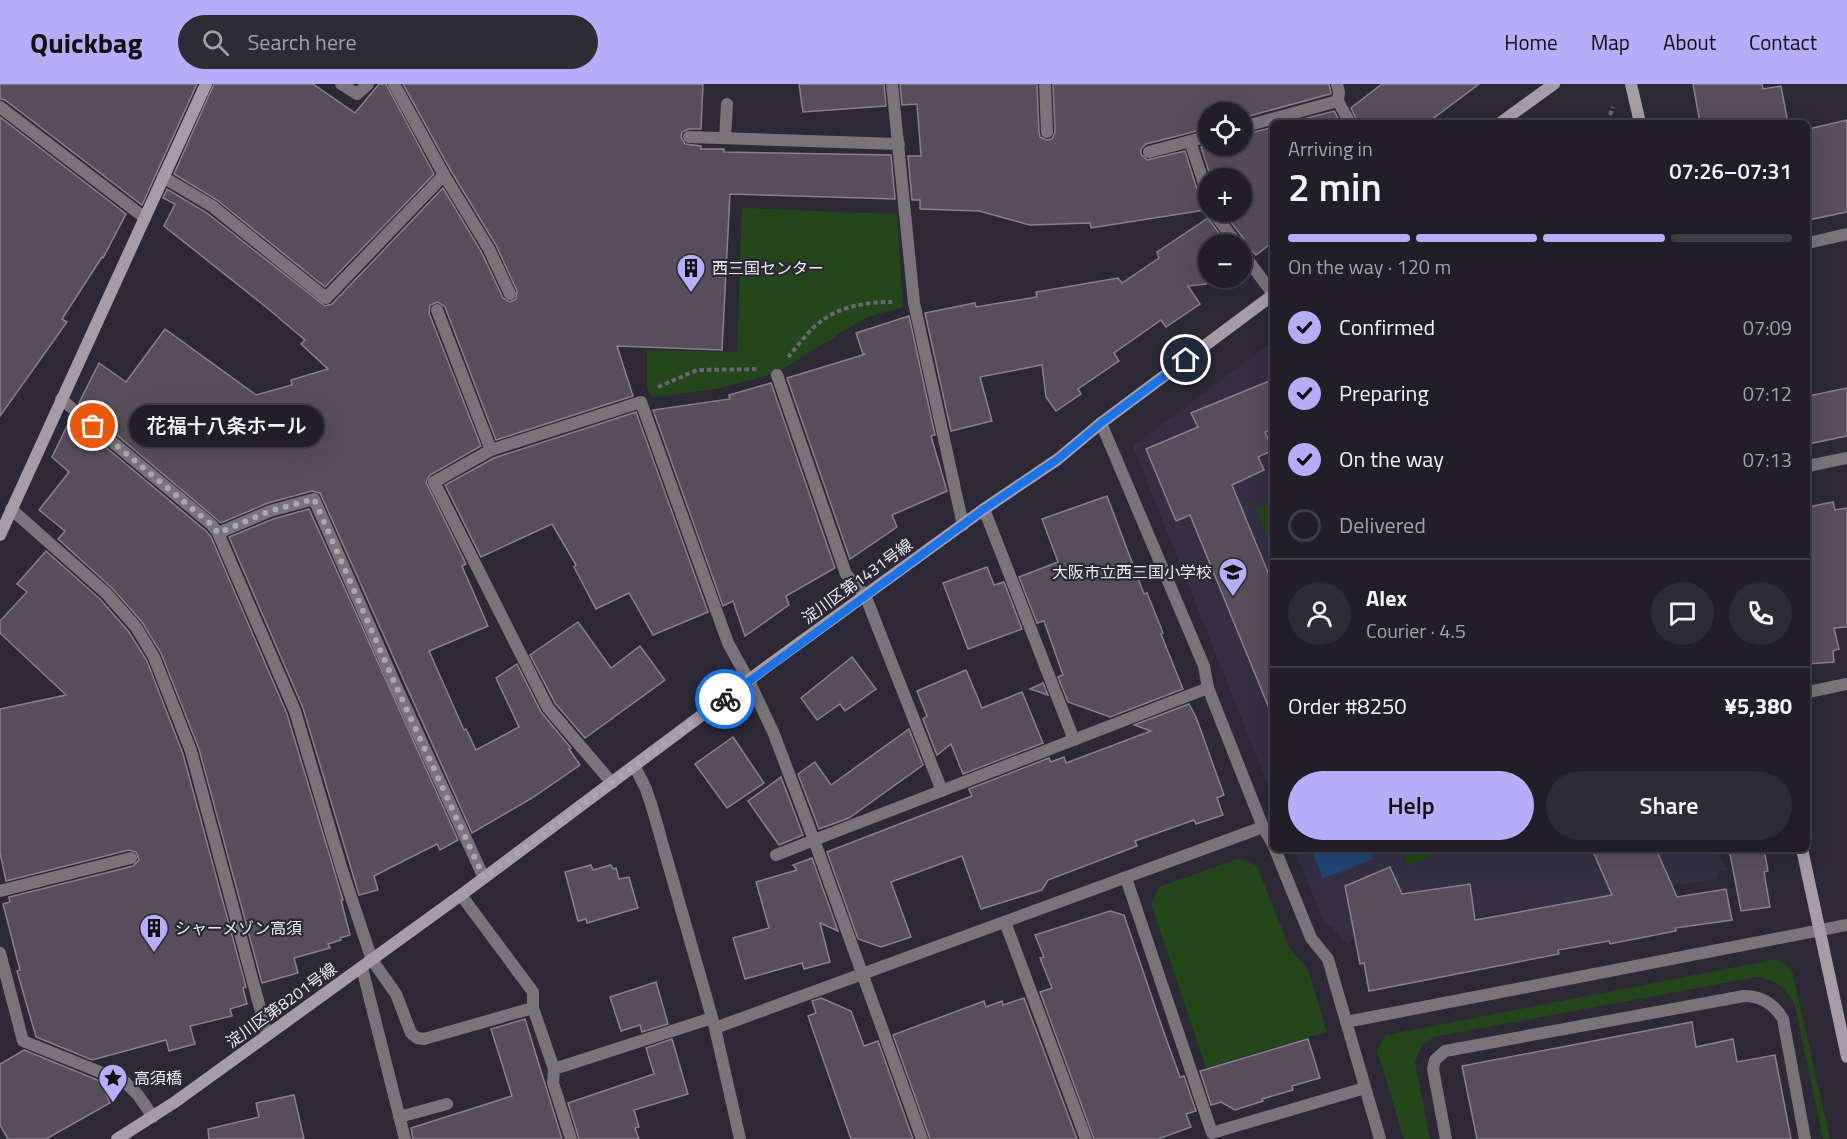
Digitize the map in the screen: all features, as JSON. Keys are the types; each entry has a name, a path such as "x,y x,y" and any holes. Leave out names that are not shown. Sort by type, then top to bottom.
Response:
{"street":[{"path":"0,535 206,84"},
{"path":"341,84 357,94 368,84"},
{"path":"394,84 444,175 489,249 510,294"},
{"path":"892,84 914,303 963,525"},
{"path":"1045,84 1047,132"},
{"path":"1337,84 1338,100 1348,120"},
{"path":"1504,120 1554,84"},
{"path":"1631,84 1639,120"},
{"path":"1252,124 1338,100"},
{"path":"725,138 727,104"},
{"path":"0,107 145,218"},
{"path":"689,137 899,144"},
{"path":"1149,152 1198,139"},
{"path":"1190,141 1199,168"},
{"path":"163,177 212,206 326,298 444,175"},
{"path":"1810,243 1847,234"},
{"path":"1252,266 1270,290"},
{"name":"淀川区第1431号線","path":"461,895 866,595 984,509 1058,459 1101,423 1270,296"},
{"path":"437,310 491,450"},
{"path":"777,375 846,574 866,595 942,791"},
{"path":"61,399 212,525 218,533 295,711 342,870 372,960 396,994 411,1033 417,1038 424,1039 533,1008"},
{"path":"612,783 548,708 493,603 434,482 491,450 641,402 728,643 774,734 922,1139"},
{"path":"1101,423 1204,666 1208,688 1270,840"},
{"path":"1810,466 1847,458"},
{"path":"218,533 270,511 314,499 484,878"},
{"path":"11,509 106,593 136,627 154,657 191,751 267,1034"},
{"path":"984,509 1074,740"},
{"path":"1810,692 1847,684"},
{"path":"776,855 1208,688"},
{"path":"635,767 652,807 714,1023 737,1138"},
{"path":"554,1069 714,1023 862,974 1263,827"},
{"path":"1276,852 1311,938 1328,959 1380,1139"},
{"path":"1803,852 1847,1057"},
{"path":"0,891 130,858"},
{"path":"1126,878 1212,1133 1365,1088"},
{"path":"461,895 533,992 533,1008 554,1069 553,1083 571,1139"},
{"name":"淀川区第8201号線","path":"121,1138 362,968 461,895"},
{"path":"1005,922 1086,1139"},
{"path":"1346,1022 1847,925"},
{"path":"0,953 23,1041 125,1082 138,1095 153,1117"},
{"path":"362,968 405,1139"},
{"path":"1446,1139 1433,1070 1435,1060 1445,1051 1744,996 1764,1000 1777,1010 1783,1019 1805,1139"},
{"path":"399,1117 447,1104"}],"path":[{"path":"782,362 822,320 842,310 866,303 914,303"},
{"path":"641,402 654,389 697,370 763,369"}],"shaded area":[{"name":"大阪市立西三国小学校","path":"1270,343 1270,790 1133,446"},
{"path":"1295,852 1718,852 1727,871 1717,871 1717,879 1356,936 1347,944 1332,927 1324,922"}],"green space":[{"path":"742,208 897,214 903,307 867,317 776,373 717,389 653,397 647,389 647,350 737,352"},
{"path":"1270,502 1270,544 1256,509"},
{"path":"1402,852 1430,852 1432,856 1408,866"},
{"path":"1240,858 1257,866 1290,949 1308,969 1327,1032 1206,1068 1151,904 1159,887"},
{"path":"1777,959 1792,970 1830,1139 1823,1139 1795,1006 1780,986 1757,977 1434,1037 1422,1045 1415,1062 1430,1139 1404,1139 1377,1050 1386,1035"}],"water":[{"path":"1312,852 1370,852 1373,859 1323,879"}],"building":[{"path":"0,84 197,84 142,205 5,100 0,99"},
{"path":"214,84 313,84 355,113 379,84 386,84 434,174 325,287 217,200 174,174"},
{"path":"403,84 703,84 701,129 689,129 682,132 681,137 685,144 701,146 701,149 724,149 724,152 891,155 895,199 730,194 722,350 617,346 633,396 496,440 445,307 438,302 430,305 429,313 481,446 430,475 426,482 466,564 462,566 488,626 429,651 464,730 466,729 476,750 519,727 496,678 517,664 541,712 571,748 569,749 580,765 532,798 472,833 320,493 312,491 268,503 221,523 79,403 99,363 126,382 165,329 256,395 292,385 291,380 328,369 301,344 305,340 164,226 175,204 163,198 167,189 207,213 325,306 332,304 443,188 482,253 503,298 510,302 516,299 517,291 496,245 451,171"},
{"path":"799,84 884,84 886,106 803,112"},
{"path":"900,84 1037,84 1039,132 1040,137 1047,140 1052,139 1055,132 1053,84 1329,84 1331,93 1252,115 1252,102 1198,102 1198,131 1146,144 1141,149 1141,154 1147,160 1185,151 1198,192 1198,211 1091,228 1090,223 1030,225 979,211 920,209 920,200 912,200 908,156 921,156 917,104 902,105"},
{"path":"1382,84 1479,84 1431,120 1357,120 1351,108"},
{"path":"1693,84 1762,84 1763,89 1781,86 1787,120 1699,120"},
{"path":"1334,111 1339,120 1300,120"},
{"path":"0,117 126,214 103,258 62,319 67,322 0,416"},
{"path":"1847,120 1847,212 1810,220 1810,129"},
{"path":"1270,128 1270,244 1256,255 1252,251 1252,234 1240,234 1231,222 1252,222 1252,168 1208,168 1204,156 1252,156 1252,132"},
{"path":"1202,222 1211,222 1220,234 1198,234 1198,285 1188,286 1200,304 1166,327 1161,320 1114,353 1119,361 1078,389 1081,394 1056,411 1046,397 1042,365 980,377 992,421 951,431 925,313 975,303 976,307 1037,297 1036,292 1118,278 1122,283 1159,258 1157,252"},
{"path":"909,316 935,435 931,436 947,491 892,515 897,527 850,559 787,378 866,354 863,354 856,333"},
{"path":"1270,381 1270,430 1265,432 1270,443 1270,451 1258,457 1264,470 1232,485 1270,577 1270,711 1190,515 1176,521 1146,449 1198,427 1191,413"},
{"path":"771,383 835,568 786,596 789,605 745,636 733,601 723,606 653,410 730,399 729,395"},
{"path":"1847,388 1847,436 1810,444 1810,396"},
{"path":"636,412 708,612 653,635 629,593 596,609 574,567 576,565 552,524 481,557 445,485 494,458"},
{"path":"71,418 211,537 287,714 343,900 341,900 350,935 328,944 330,948 294,958 298,973 262,983 199,749 161,653 142,622 112,588 58,539 65,531 39,510 69,472 52,457"},
{"path":"1107,496 1144,594 1147,593 1163,633 1161,634 1183,689 1110,717 1068,702 1058,677 1063,675 1044,621 1037,623 1019,577 1058,562 1042,519"},
{"path":"1833,502 1835,510 1847,508 1847,627 1834,628 1839,649 1833,651 1834,662 1810,664 1810,507"},
{"path":"309,509 458,840 440,850 437,844 374,876 378,890 359,895 303,708 229,537 273,519"},
{"path":"46,551 100,599 129,632 147,661 183,754 246,987 243,988 247,1004 230,1009 232,1016 190,1026 195,1044 169,1051 166,1040 92,1060 36,1037 17,971 20,970 3,904 10,902 9,897 133,866 139,860 136,852 129,850 6,881 0,853 0,709 66,695 0,633 0,621 27,592 17,584"},
{"path":"987,567 994,585 1004,582 1022,629 968,649 943,583"},
{"path":"578,622 611,668 640,646 665,680 585,738 555,703 530,655"},
{"path":"852,657 876,689 845,711 840,704 817,720 801,698"},
{"path":"966,670 982,708 1022,692 1043,743 963,774 951,744 937,755 923,719 927,716 917,691"},
{"path":"1043,683 1048,695 1030,689"},
{"path":"1189,704 1196,717 1224,795 1217,798 1223,815 1196,824 1194,820 1135,841 1137,846 1048,880 1042,890 981,909 962,856 891,882 911,937 881,947 858,939 827,852 972,796 969,789 1049,758 1051,762 1064,757 1066,763 1151,731 1134,725"},
{"path":"909,729 923,765 849,818 819,829 798,774 815,762 831,785"},
{"path":"733,737 764,783 727,808 695,764"},
{"path":"781,777 803,835 779,845 748,801"},
{"path":"1593,852 1657,852 1677,897 1726,889 1732,920 1675,928 1676,931 1610,944 1609,941 1558,950 1559,954 1369,991 1364,963 1360,964 1345,886 1390,867 1402,894 1470,884 1475,920 1612,895"},
{"path":"1730,852 1765,852 1768,871 1764,872 1770,907 1741,911"},
{"path":"812,858 838,931 820,923 830,962 804,969 802,963 745,979 733,938 769,928 756,882 797,870 793,865"},
{"path":"591,865 593,870 611,865 613,869 616,868 619,879 629,877 638,908 587,923 586,919 578,921 565,872"},
{"path":"1110,911 1124,915 1180,1077 1184,1076 1196,1111 1186,1114 1191,1127 1158,1139 1094,1139 1040,992 1052,988 1040,958 1044,957 1035,935"},
{"path":"656,982 668,1024 642,1032 640,1025 621,1031 610,997"},
{"path":"821,998 851,1011 864,1046 878,1041 913,1139 851,1139 808,1016 816,1013 812,1001"},
{"path":"1024,998 1077,1139 930,1139 893,1035 984,1001 986,1007 1002,1001 1003,1005"},
{"path":"525,1019 562,1139 413,1139 411,1128 512,1096 491,1029"},
{"path":"1692,1022 1696,1047 1733,1039 1737,1062 1775,1055 1791,1139 1477,1139 1462,1066"},
{"path":"672,1039 688,1094 634,1110 639,1127 635,1128 639,1139 579,1139 568,1103 654,1074 646,1048"},
{"path":"1308,1039 1320,1078 1292,1086 1293,1090 1235,1110 1221,1102 1211,1105 1200,1071"},
{"path":"24,1050 100,1081 110,1103 46,1139 8,1139 0,1125 0,1064"},
{"path":"294,1095 304,1139 209,1139 208,1129 259,1117 256,1103"}],"way so far":[{"path":"93,426 212,525 218,533 270,511 314,499 484,878 725,699"}],"place":[{"name":"西三国センター","path":"691,294"},
{"name":"花福十八条ホール","path":"93,426"},
{"name":"大阪市立西三国小学校","path":"1233,598"},
{"name":"シャーメゾン高須","path":"154,954"},
{"name":"高須橋","path":"113,1104"}],"route":[{"path":"725,699 984,509 1058,459 1101,423 1186,360"}]}
